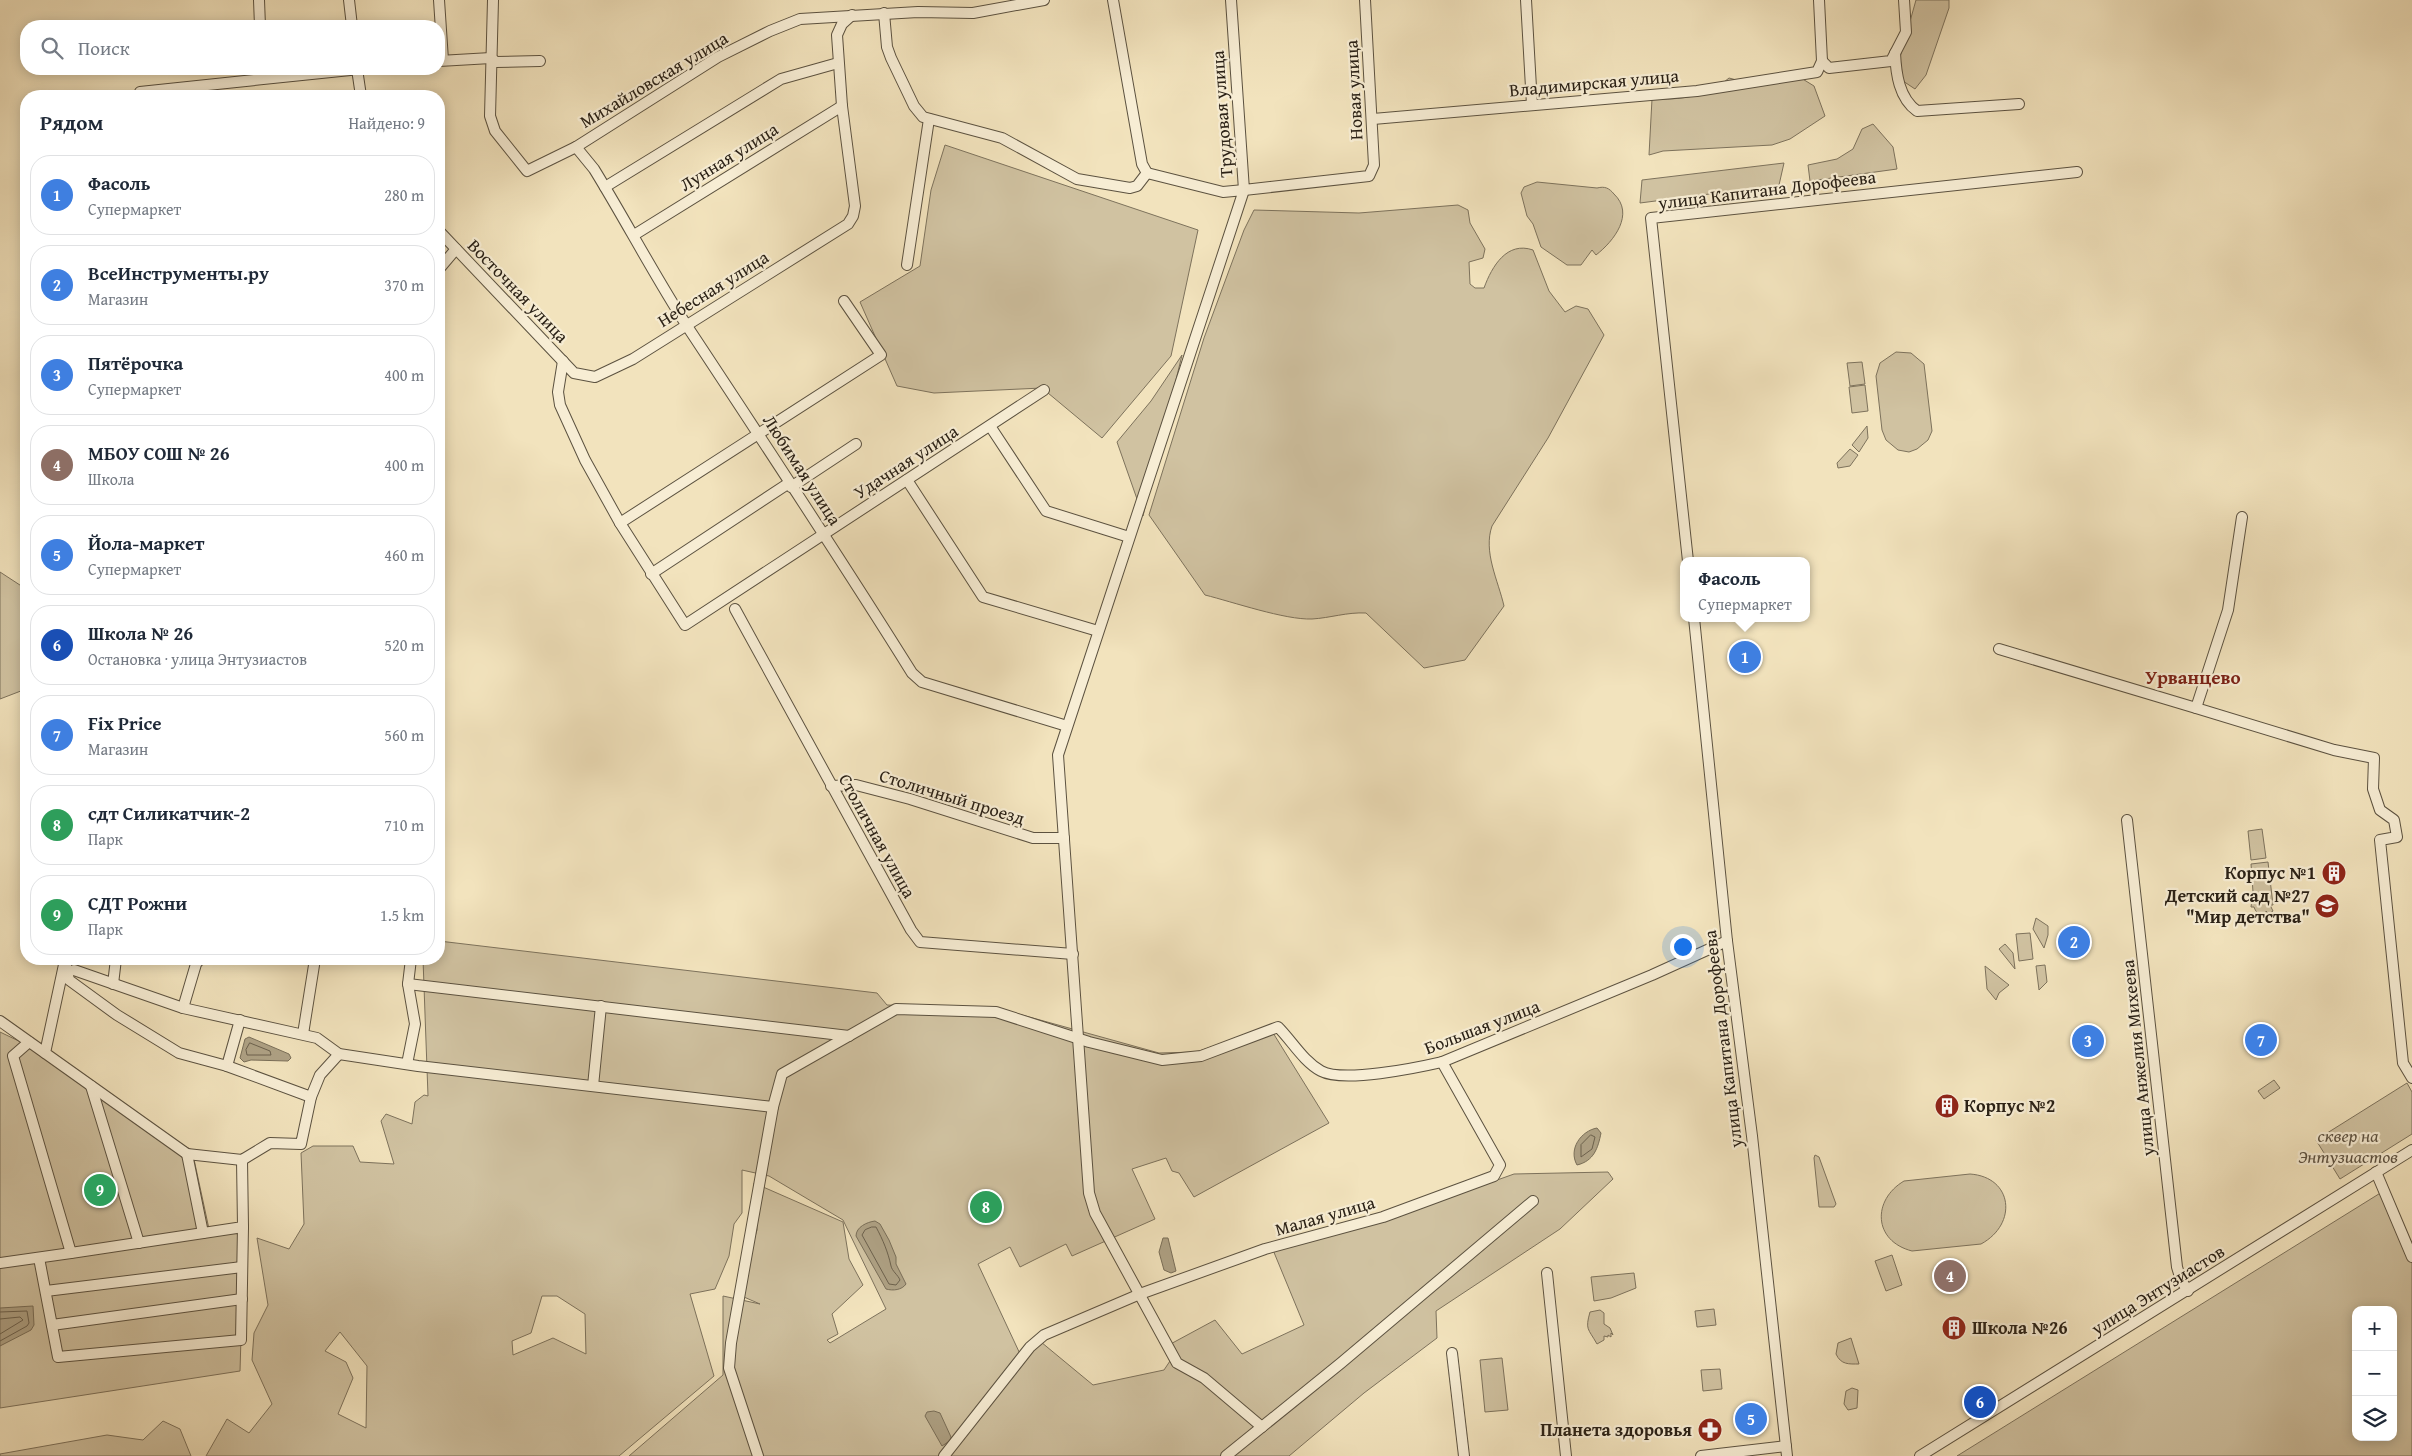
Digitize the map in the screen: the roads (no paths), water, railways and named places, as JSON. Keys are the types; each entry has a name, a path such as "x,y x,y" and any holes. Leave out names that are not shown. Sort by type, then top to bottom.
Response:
{"street":[{"path":"259,0 260,20"},
{"path":"349,0 351,20"},
{"path":"439,0 440,20"},
{"path":"491,58 493,0"},
{"name":"Михайловская улица","path":"491,58 490,116 495,131 527,172 576,147 718,57 770,31 800,20 884,13 973,13 1044,0"},
{"path":"1113,0 1142,164 1147,173 1223,192 1244,190 1058,755 1089,1193 1095,1213 1177,1363 1204,1378 1262,1427"},
{"name":"Трудовая улица","path":"1231,0 1244,190 1369,176"},
{"name":"Новая улица","path":"1365,0 1373,119 1374,165 1369,176"},
{"path":"1526,0 1532,105"},
{"path":"1818,0 1822,62 1829,68 1891,61 1906,32 1904,0"},
{"path":"884,13 887,47 891,58 914,106 923,117 1002,138 1083,181 1130,188 1137,186 1147,173"},
{"path":"842,106 837,35 842,24 852,15"},
{"path":"1895,54 1901,90 1908,105 1917,111 2019,104"},
{"path":"445,61 491,58 496,62 540,61"},
{"name":"Владимирская улица","path":"1373,119 1697,91 1817,72 1822,62"},
{"path":"605,187 781,79 838,63"},
{"path":"261,75 261,80"},
{"path":"160,90 305,75"},
{"path":"359,75 360,90"},
{"name":"Небесная улица","path":"574,373 595,377 633,359 848,224 854,216 855,206 842,106"},
{"name":"Лунная улица","path":"634,235 842,106"},
{"path":"907,265 929,120"},
{"name":"Любимая улица","path":"576,147 605,187 687,325 790,485 825,534 912,673 922,682 1067,726"},
{"name":"улица Капитана Дорофеева","path":"1688,557 1651,218 2078,172"},
{"name":"Восточная улица","path":"445,237 574,373"},
{"path":"445,262 456,249"},
{"path":"620,523 881,356 844,301"},
{"path":"563,361 558,392 560,405 585,460 651,574 856,444"},
{"name":"Удачная улица","path":"651,574 685,625 1044,390"},
{"path":"990,426 1046,511 1129,537"},
{"path":"908,480 983,597 1098,631"},
{"path":"2196,708 2228,610 2242,517"},
{"name":"Столичная улица","path":"735,609 831,786 911,930 920,942 1073,954"},
{"name":"улица Капитана Дорофеева","path":"1694,622 1727,941 1752,1136 1786,1451"},
{"path":"1999,649 2334,750 2374,758 2373,789 2380,810 2394,820 2397,838 2380,840 2403,1063 2412,1078"},
{"name":"Столичный проезд","path":"831,786 856,785 1032,838 1064,838"},
{"name":"улица Анжелия Михеева","path":"2128,820 2177,1268 2180,1278 2188,1291"},
{"name":"Большая улица","path":"1079,1038 1162,1060 1201,1056 1278,1027 1309,1063 1322,1072 1337,1076 1421,1067 1442,1062 1643,979 1727,941"},
{"path":"45,1053 64,965"},
{"path":"66,965 69,980 117,1014 179,1053 226,1066 311,1096"},
{"path":"113,984 115,965"},
{"path":"183,1008 196,965"},
{"path":"303,1034 314,965"},
{"path":"406,1064 415,1024 408,984 410,965"},
{"path":"74,970 183,1008 317,1038 339,1054 406,1064 773,1107"},
{"path":"408,984 849,1036"},
{"path":"593,1086 601,1006"},
{"path":"758,1456 729,1368 731,1343 773,1107 782,1074 896,1009 996,1012 1079,1038"},
{"path":"226,1066 240,1020"},
{"path":"0,1021 187,1154 242,1160 270,1144 301,1144 311,1096 320,1075 339,1054"},
{"path":"29,1042 13,1056 71,1253"},
{"name":"Малая улица","path":"944,1456 1030,1346 1044,1335 1140,1294 1265,1250 1383,1217 1494,1176 1500,1165 1442,1062"},
{"path":"91,1086 139,1243"},
{"name":"улица Энтузиастов","path":"1920,1456 2412,1150"},
{"path":"187,1154 203,1233"},
{"path":"39,1258 58,1356 241,1340 242,1160"},
{"path":"2376,1172 2412,1257"},
{"path":"1226,1456 1341,1364 1533,1201"},
{"path":"0,1263 243,1227"},
{"path":"46,1291 242,1267"},
{"path":"1547,1273 1566,1456"},
{"path":"52,1325 242,1299"},
{"path":"1452,1353 1464,1456"},
{"path":"1701,1456 1786,1451"}],"water":[{"path":"249,1037 289,1054 291,1058 288,1061 251,1060 244,1062 240,1058 245,1039"},
{"path":"1597,1128 1601,1133 1594,1153 1588,1160 1577,1165 1574,1153 1575,1147 1581,1137"},
{"path":"875,1221 880,1224 889,1240 896,1257 896,1264 906,1284 900,1289 886,1289 856,1236 856,1233 862,1226"},
{"path":"1163,1238 1168,1238 1176,1271 1171,1273 1164,1270 1159,1252"},
{"path":"33,1306 34,1325 31,1330 0,1346 0,1308"},
{"path":"934,1411 940,1413 951,1437 951,1440 942,1446 925,1416 927,1412"}],"place":[{"name":"Фасоль","path":"1745,657"},
{"name":"Корпус №1","path":"2334,873"},
{"name":"Детский сад №27 \"Мир детства\"","path":"2327,906"},
{"name":"ВсеИнструменты.ру","path":"2074,942"},
{"name":"Fix Price","path":"2261,1040"},
{"name":"Пятёрочка","path":"2088,1041"},
{"name":"Корпус №2","path":"1947,1106"},
{"name":"СДТ Рожни","path":"100,1190"},
{"name":"сдт Силикатчик-2","path":"986,1207"},
{"name":"МБОУ СОШ № 26","path":"1950,1276"},
{"name":"Школа №26","path":"1954,1328"},
{"name":"Школа № 26","path":"1980,1402"},
{"name":"Йола-маркет","path":"1751,1419"},
{"name":"Планета здоровья","path":"1710,1430"}],"district":[{"name":"Урванцево","path":"2193,677"}],"park label":[{"name":"сквер на Энтузиастов","path":"2348,1146"}]}
